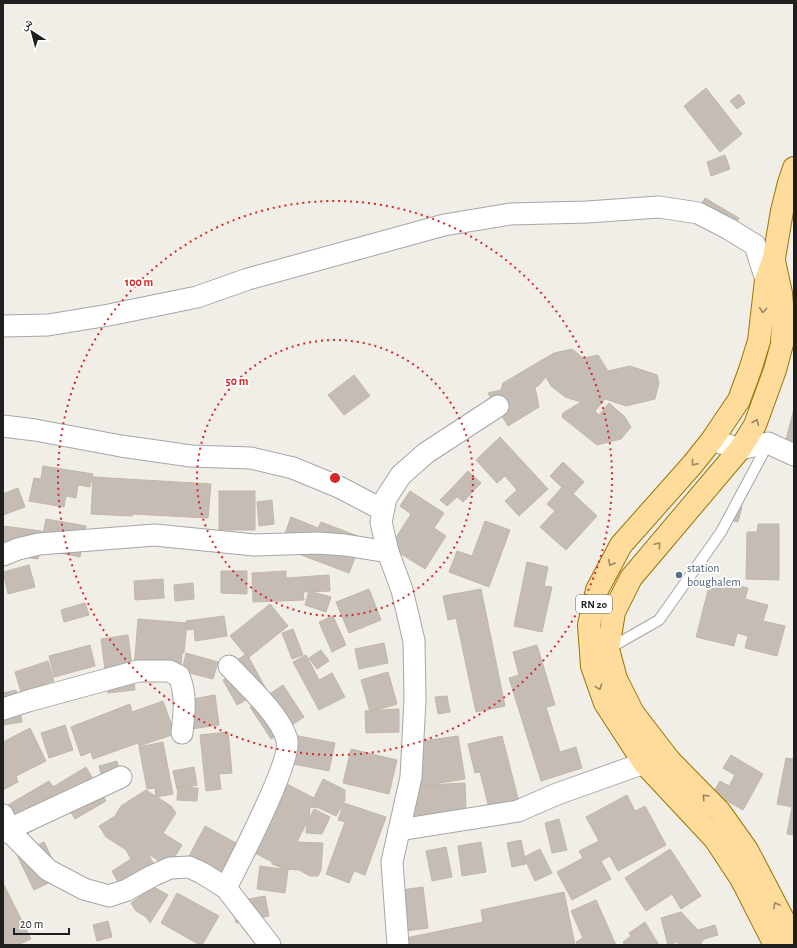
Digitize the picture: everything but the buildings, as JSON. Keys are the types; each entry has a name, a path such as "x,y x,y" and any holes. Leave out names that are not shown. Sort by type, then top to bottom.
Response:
{"main road":[{"name":"RN 20","path":"775,945 742,880 714,839 644,763 605,703 592,666 589,625 597,590 621,545 692,465 712,440 739,400 760,341 773,287 774,258 782,211 794,168"},
{"name":"RN 20","path":"773,287 783,316 782,344 775,370 755,425 740,449 631,578 614,612 608,649 616,679 633,713 670,762 720,812 747,850 794,940"}],"street":[{"path":"3,326 48,326 196,297 248,279 444,225 510,214 659,207 698,213 729,229 755,245 773,287"},
{"path":"398,945 392,862 411,777 415,699 414,641 402,590 388,552 381,522 383,510 386,498 402,475 426,453 498,406"},
{"path":"3,426 191,456 251,458 293,468 339,487 383,510"},
{"path":"712,440 740,449 768,443 794,455"},
{"path":"3,555 18,549 39,544 155,535 254,545 318,543 388,552"},
{"path":"226,888 268,800 285,758 287,741 278,721 257,695 229,666"},
{"path":"3,709 138,671 169,671 179,676 184,688 182,734"},
{"path":"399,830 518,811 557,794 644,763"},
{"path":"121,777 5,826 48,870 84,889 109,896 128,890 152,876 170,868 189,867 226,888 270,945"}],"lane":[{"path":"608,649 659,620 721,532 768,443"}],"place":[{"name":"station boughalem","path":"679,575"}]}
